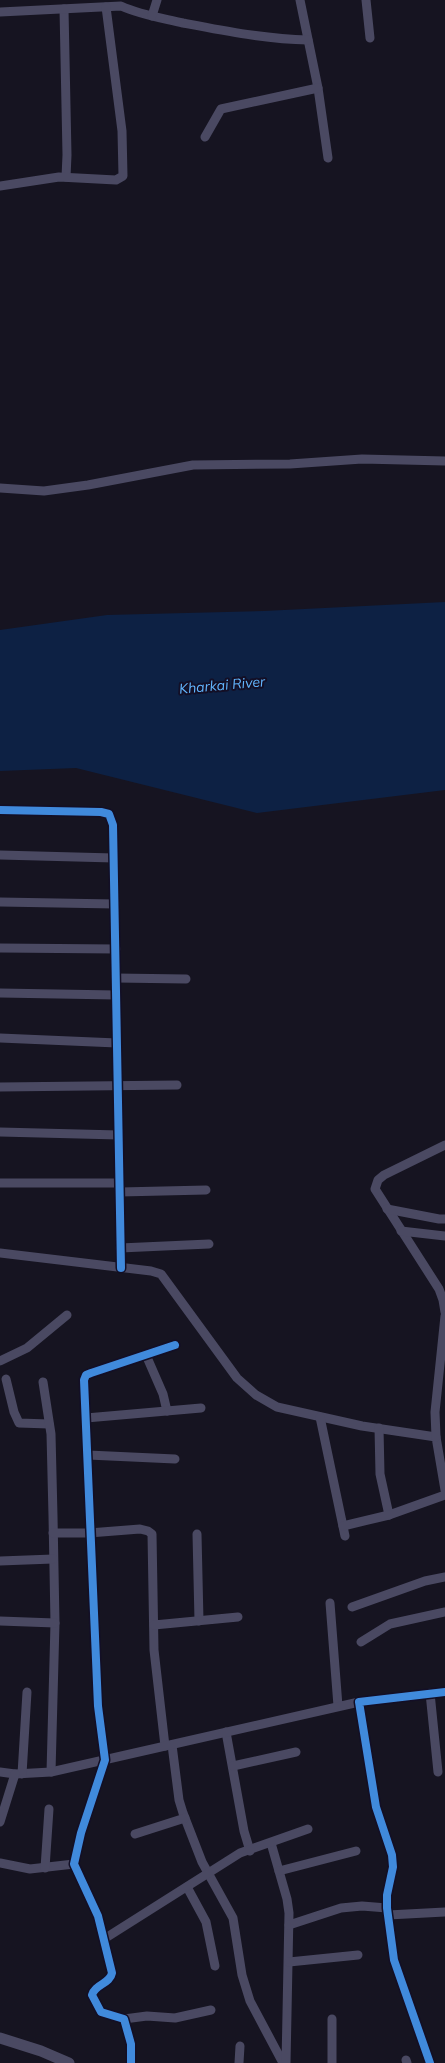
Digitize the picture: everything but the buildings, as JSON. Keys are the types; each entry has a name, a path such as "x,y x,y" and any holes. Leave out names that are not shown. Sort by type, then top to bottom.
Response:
{"street":[{"path":"152,16 157,0"},
{"path":"300,0 318,88 328,158"},
{"path":"366,0 370,38"},
{"path":"0,12 52,4 64,9 81,10 120,6 137,13 272,39 308,40"},
{"path":"0,186 66,177 116,180 123,176 122,131 106,7"},
{"path":"64,9 66,177"},
{"path":"205,137 221,109 318,88"},
{"path":"0,488 44,491 193,465 290,464 362,459 445,461"},
{"path":"0,810 109,814 114,825 121,1268"},
{"path":"0,855 114,858"},
{"path":"0,902 115,904"},
{"path":"0,948 116,949"},
{"path":"116,978 186,979"},
{"path":"0,993 116,995"},
{"path":"0,1038 117,1043"},
{"path":"0,1087 177,1085"},
{"path":"0,1132 119,1136"},
{"path":"445,1145 378,1180 375,1189 400,1231 439,1289 445,1312"},
{"path":"0,1182 206,1190"},
{"path":"387,1209 439,1220 445,1219"},
{"path":"400,1231 445,1236"},
{"path":"120,1248 209,1244"},
{"path":"0,1253 151,1271 160,1274 237,1378 256,1395 276,1407 320,1417 436,1437"},
{"path":"0,1361 27,1348 67,1315"},
{"path":"445,1316 435,1412 440,1425 436,1437 445,1490"},
{"path":"175,1345 86,1375 84,1380 88,1455 89,1533 98,1706 105,1760 81,1833 74,1864 98,1916 112,1977 96,1987 92,1995 101,2012 124,2019 147,2016 175,2018 211,2010"},
{"path":"146,1355 163,1394 167,1411"},
{"path":"6,1379 14,1412 19,1423 49,1424"},
{"path":"43,1382 49,1424 55,1623 51,1772"},
{"path":"86,1418 201,1408"},
{"path":"320,1417 345,1536"},
{"path":"379,1428 380,1474 389,1515"},
{"path":"88,1455 174,1459"},
{"path":"343,1526 389,1515 445,1495"},
{"path":"53,1533 89,1533 140,1529 152,1534 154,1650 168,1746 180,1800 185,1818 209,1874 233,1918 239,1963 250,2001 285,2063"},
{"path":"197,1534 199,1621"},
{"path":"0,1561 53,1559"},
{"path":"352,1606 425,1581 445,1577"},
{"path":"330,1603 338,1706"},
{"path":"361,1642 390,1624 445,1612"},
{"path":"154,1625 238,1617"},
{"path":"0,1621 55,1623"},
{"path":"0,1822 18,1774 27,1692"},
{"path":"0,1772 18,1774 51,1772 338,1706 445,1692"},
{"path":"430,1693 438,1772"},
{"path":"359,1702 376,1808 392,1855 393,1867 387,1895 387,1912 394,1960 430,2063"},
{"path":"226,1732 244,1831 250,1851"},
{"path":"233,1766 296,1752"},
{"path":"44,1868 49,1810"},
{"path":"135,1834 185,1818"},
{"path":"104,1939 240,1854 308,1829"},
{"path":"271,1843 287,1898 289,1925 285,2063"},
{"path":"279,1871 356,1851"},
{"path":"0,1863 30,1869 74,1864"},
{"path":"187,1887 206,1922 215,1966"},
{"path":"289,1925 341,1908 362,1906 387,1912 445,1912"},
{"path":"289,1962 358,1955"},
{"path":"124,2019 131,2044 131,2063"},
{"path":"332,2019 332,2063"},
{"path":"0,2038 41,2051 69,2063"},
{"path":"239,2063 240,2046"}],"water":[{"name":"Kharkai River","path":"445,602 445,790 257,813 76,768 0,771 0,630 107,615 264,611"}],"cycle path":[{"path":"0,810 101,812 109,814 113,825 121,1268"},
{"path":"131,2063 131,2044 124,2019 101,2012 92,1995 96,1988 111,1977 112,1973 98,1916 74,1864 81,1833 105,1760 98,1706 84,1380 86,1375 91,1373 175,1345"},
{"path":"430,2063 394,1960 387,1908 387,1895 393,1867 392,1855 376,1807 359,1702 445,1692"}]}
